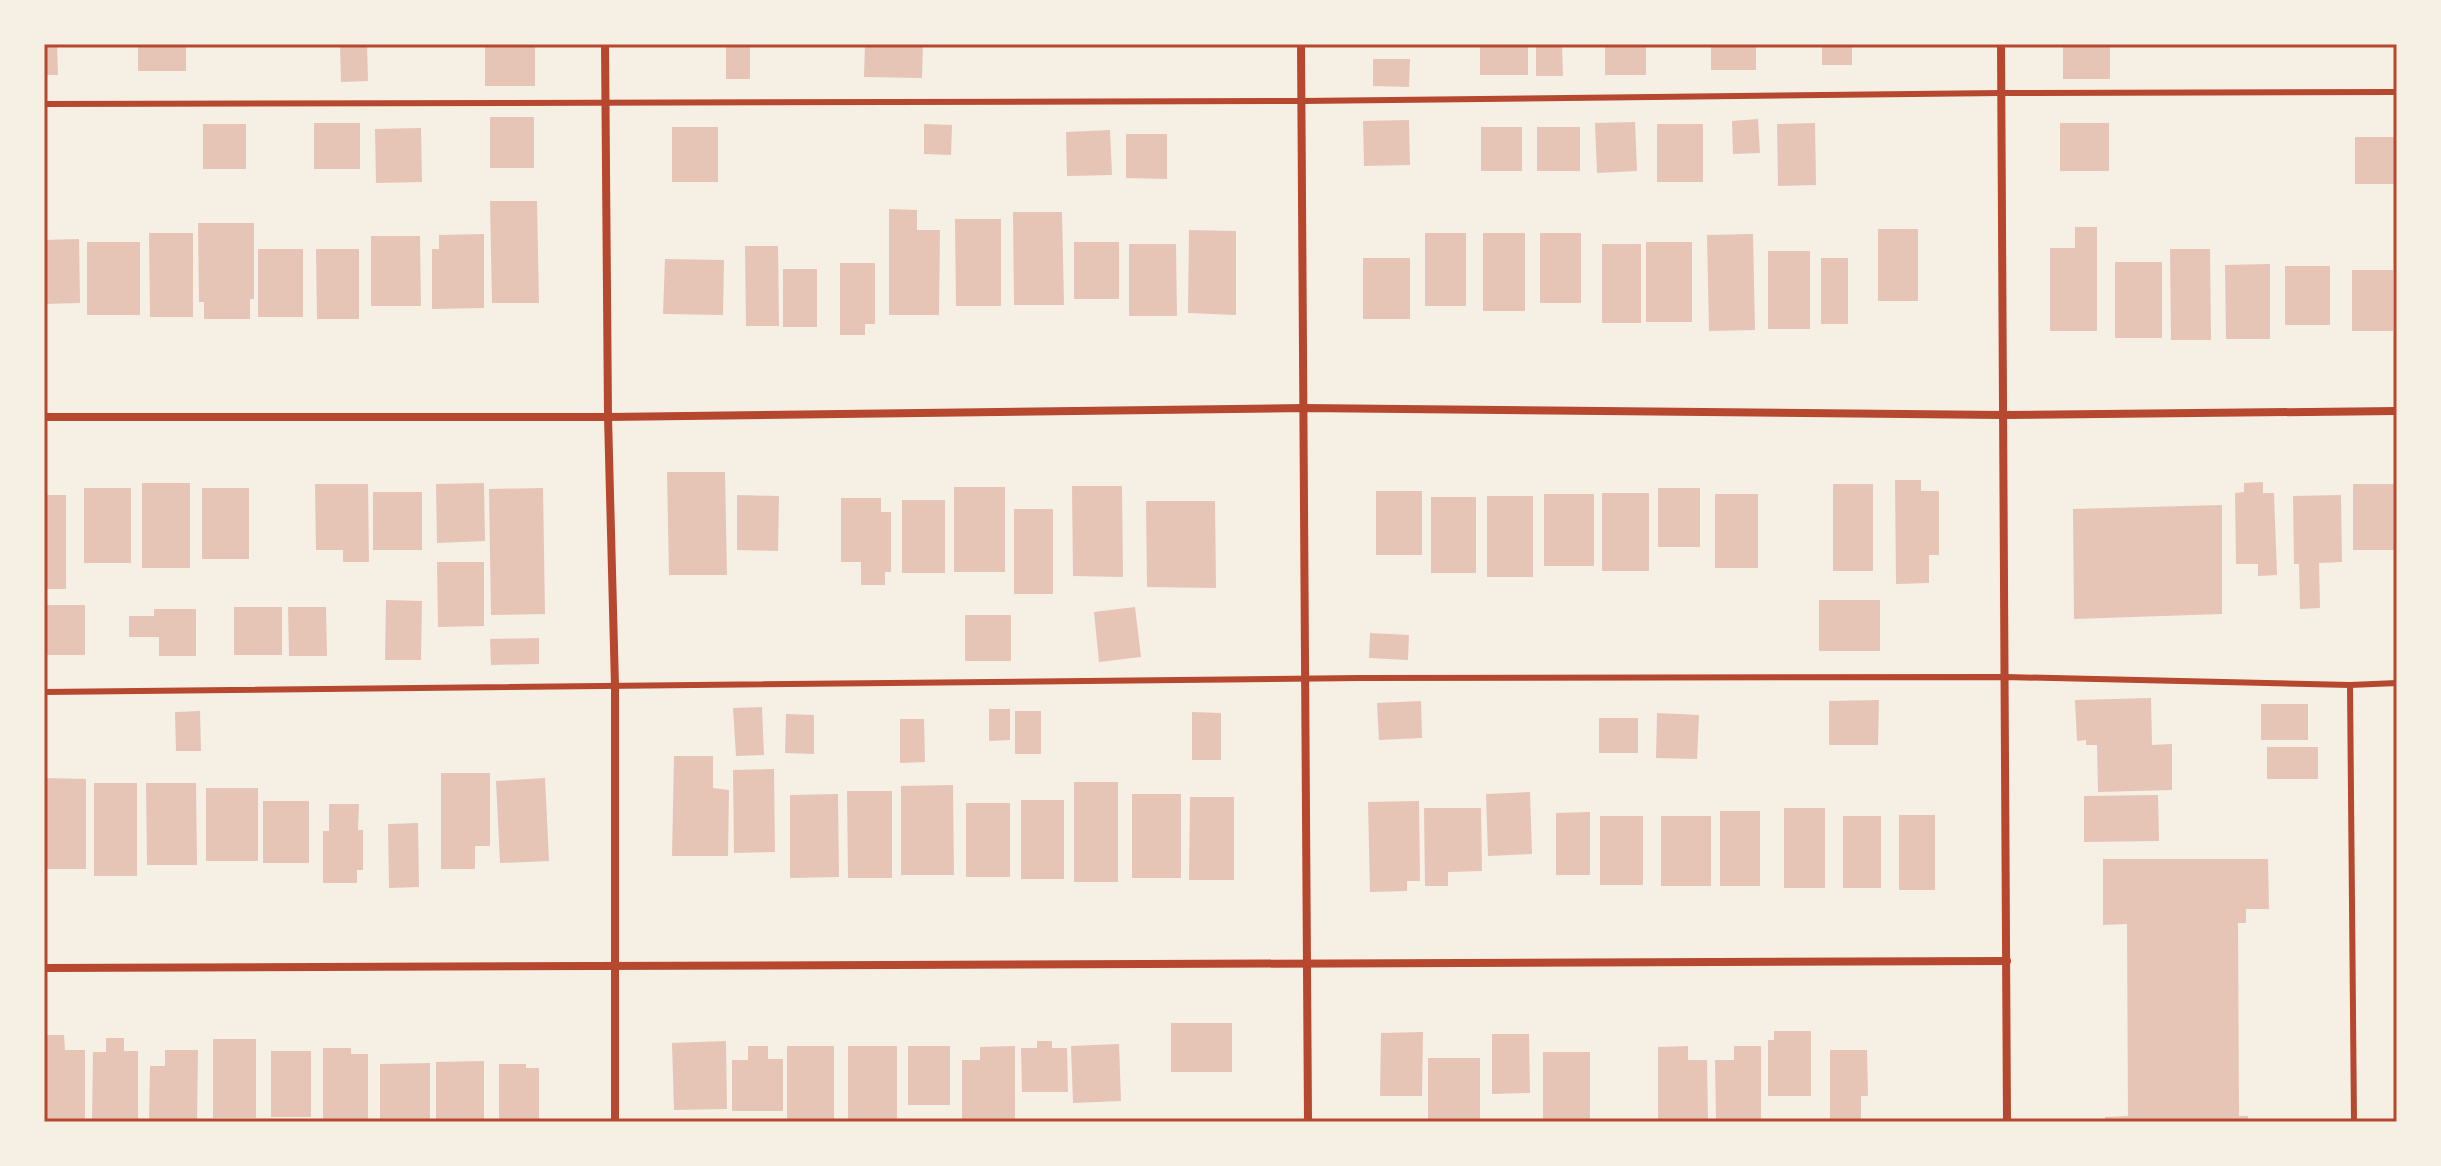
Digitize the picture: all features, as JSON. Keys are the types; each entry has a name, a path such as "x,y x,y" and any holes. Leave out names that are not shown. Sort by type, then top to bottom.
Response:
{"street":[{"path":"605,44 608,417 615,686 615,1122"},
{"path":"1301,44 1308,1122"},
{"path":"2001,44 2007,1122"},
{"path":"44,417 608,417 1304,408 2003,415 2397,411"},
{"path":"44,968 2007,961"}],"lane":[{"path":"44,104 1302,101 2397,92"},
{"path":"44,692 2006,677 2350,685 2397,683"},
{"path":"2350,685 2354,1122"}],"building":[{"path":"44,44 57,44 58,75 44,75"},
{"path":"138,44 186,44 186,71 138,71"},
{"path":"340,44 367,44 368,81 341,82"},
{"path":"485,44 535,44 535,86 485,86"},
{"path":"726,44 750,44 750,79 726,79"},
{"path":"865,44 923,44 922,78 864,77"},
{"path":"1480,44 1528,44 1528,75 1480,75"},
{"path":"1536,44 1562,44 1563,76 1536,76"},
{"path":"1605,44 1646,44 1646,75 1605,75"},
{"path":"1711,44 1756,44 1756,70 1711,70"},
{"path":"1822,44 1852,44 1852,65 1822,65"},
{"path":"2063,47 2110,47 2110,79 2063,79"},
{"path":"1373,59 1410,59 1409,87 1373,86"},
{"path":"490,117 534,117 534,168 490,168"},
{"path":"1758,119 1760,153 1733,154 1732,121"},
{"path":"1409,120 1410,165 1364,166 1363,121"},
{"path":"1635,122 1637,171 1597,173 1595,123"},
{"path":"314,123 360,123 360,169 314,169"},
{"path":"1815,123 1816,185 1778,186 1777,124"},
{"path":"2060,123 2109,123 2109,171 2060,171"},
{"path":"203,124 246,124 246,169 203,169"},
{"path":"924,124 952,125 951,155 924,154"},
{"path":"1657,124 1703,124 1703,182 1657,182"},
{"path":"672,127 718,127 718,182 672,182"},
{"path":"1481,127 1522,127 1522,171 1481,171"},
{"path":"1537,127 1580,127 1580,171 1537,171"},
{"path":"421,128 422,182 376,183 375,129"},
{"path":"1110,130 1112,175 1067,176 1066,132"},
{"path":"1126,134 1167,134 1167,179 1126,178"},
{"path":"2355,137 2397,137 2397,184 2355,184"},
{"path":"490,201 537,201 539,303 492,303"},
{"path":"889,209 917,210 917,230 940,230 939,315 889,315"},
{"path":"1013,212 1062,212 1064,305 1014,305"},
{"path":"955,219 1001,219 1001,306 956,306"},
{"path":"198,223 254,223 254,299 250,299 250,319 204,319 204,302 199,302"},
{"path":"2075,227 2097,227 2097,331 2050,331 2050,248 2075,248"},
{"path":"1878,229 1918,229 1918,301 1878,301"},
{"path":"1189,230 1236,231 1236,315 1188,313"},
{"path":"149,233 193,233 193,317 150,317"},
{"path":"1425,233 1466,233 1466,306 1425,306"},
{"path":"1483,233 1525,233 1525,311 1483,311"},
{"path":"1540,233 1581,233 1581,303 1540,303"},
{"path":"484,234 484,308 432,309 432,249 439,249 439,235"},
{"path":"1753,234 1755,330 1709,331 1707,235"},
{"path":"371,236 420,236 421,306 371,306"},
{"path":"79,239 80,303 44,304 44,240"},
{"path":"87,242 140,242 140,315 87,315"},
{"path":"1074,242 1119,242 1119,299 1074,299"},
{"path":"1646,242 1692,242 1692,322 1646,322"},
{"path":"1129,244 1176,244 1177,316 1129,316"},
{"path":"1602,244 1641,244 1641,323 1602,323"},
{"path":"745,246 778,246 779,326 746,326"},
{"path":"258,249 303,249 303,317 258,317"},
{"path":"316,249 359,249 359,319 317,319"},
{"path":"2170,249 2210,249 2211,340 2171,340"},
{"path":"1768,251 1810,251 1810,329 1768,329"},
{"path":"1363,258 1410,258 1410,319 1363,319"},
{"path":"1821,258 1848,258 1848,324 1821,324"},
{"path":"665,259 724,260 723,315 663,314"},
{"path":"2115,262 2162,262 2162,338 2115,338"},
{"path":"840,263 875,263 875,324 865,324 865,335 840,335"},
{"path":"2270,264 2270,339 2226,339 2225,265"},
{"path":"2285,266 2330,266 2330,325 2285,325"},
{"path":"783,269 817,269 817,327 783,327"},
{"path":"2352,270 2393,270 2393,331 2352,331"},
{"path":"667,472 725,472 727,575 669,575"},
{"path":"1895,480 1921,480 1921,491 1939,491 1939,555 1929,555 1929,583 1896,584"},
{"path":"2263,482 2263,493 2274,493 2277,575 2258,576 2258,564 2236,564 2235,493 2244,492 2244,483"},
{"path":"142,483 190,483 190,568 142,568"},
{"path":"484,483 485,541 437,543 436,484"},
{"path":"315,484 368,484 369,562 343,562 343,550 316,550"},
{"path":"1833,484 1873,484 1873,571 1833,571"},
{"path":"2353,484 2396,484 2396,550 2353,550"},
{"path":"1072,486 1122,486 1123,577 1073,576"},
{"path":"954,487 1005,487 1005,572 954,572"},
{"path":"84,488 131,488 131,563 84,563"},
{"path":"202,488 249,488 249,559 202,559"},
{"path":"543,488 545,614 491,615 489,489"},
{"path":"1658,488 1700,488 1700,547 1658,547"},
{"path":"1376,491 1422,491 1422,555 1376,555"},
{"path":"373,492 422,492 422,550 373,550"},
{"path":"1602,493 1649,493 1649,571 1602,571"},
{"path":"1544,494 1594,494 1594,566 1544,566"},
{"path":"1715,494 1758,494 1758,568 1715,568"},
{"path":"44,495 66,495 66,589 44,589"},
{"path":"737,495 779,496 778,551 737,550"},
{"path":"2341,495 2342,562 2319,563 2320,608 2300,609 2299,564 2294,564 2293,496"},
{"path":"1487,496 1533,496 1533,577 1487,577"},
{"path":"1431,497 1476,497 1476,573 1431,573"},
{"path":"841,498 881,498 881,512 891,512 891,572 885,572 885,585 861,585 861,562 841,562"},
{"path":"902,500 945,500 945,573 902,573"},
{"path":"1146,501 1215,501 1216,588 1147,587"},
{"path":"2222,505 2222,614 2074,619 2073,509"},
{"path":"1014,509 1053,509 1053,594 1014,594"},
{"path":"437,562 484,562 484,626 438,627"},
{"path":"386,600 422,601 421,660 385,660"},
{"path":"1819,600 1880,600 1880,651 1819,651"},
{"path":"44,605 85,605 85,655 44,655"},
{"path":"234,607 282,607 282,655 234,655"},
{"path":"288,607 326,607 327,656 289,656"},
{"path":"1135,607 1141,657 1099,662 1094,612"},
{"path":"154,609 196,609 196,656 159,656 159,637 129,637 129,616 154,616"},
{"path":"965,615 1011,615 1011,661 965,661"},
{"path":"1370,633 1409,635 1408,660 1369,658"},
{"path":"539,638 539,664 491,665 490,639"},
{"path":"2151,698 2152,745 2172,744 2172,790 2098,792 2097,745 2086,745 2086,740 2077,741 2075,700"},
{"path":"1879,700 1878,745 1829,745 1829,701"},
{"path":"1421,701 1422,738 1379,740 1377,703"},
{"path":"2261,704 2308,704 2308,740 2261,740"},
{"path":"762,707 764,755 736,756 733,708"},
{"path":"989,709 1010,709 1010,740 989,741"},
{"path":"200,711 201,751 176,751 175,712"},
{"path":"1015,711 1041,711 1041,754 1015,754"},
{"path":"1192,712 1221,713 1221,760 1192,760"},
{"path":"1657,713 1699,715 1697,759 1656,758"},
{"path":"786,714 814,715 814,754 785,753"},
{"path":"1599,718 1638,718 1638,753 1599,753"},
{"path":"900,719 924,719 925,762 900,763"},
{"path":"2267,747 2318,747 2318,779 2267,779"},
{"path":"674,756 713,756 713,788 729,790 728,856 672,856"},
{"path":"774,769 775,852 734,853 733,770"},
{"path":"441,773 490,773 490,846 475,846 475,869 441,869"},
{"path":"44,778 86,779 86,869 44,869"},
{"path":"545,778 549,861 500,863 496,781"},
{"path":"1074,782 1118,782 1118,882 1074,882"},
{"path":"94,783 137,783 137,876 94,876"},
{"path":"146,783 196,783 197,865 147,865"},
{"path":"953,785 954,875 901,875 901,786"},
{"path":"206,788 258,788 258,861 206,861"},
{"path":"847,791 892,791 892,878 848,878"},
{"path":"1530,792 1532,854 1488,856 1486,794"},
{"path":"838,794 839,877 790,878 790,795"},
{"path":"1132,794 1181,794 1181,878 1132,878"},
{"path":"2158,795 2159,841 2084,842 2084,796"},
{"path":"1190,797 1234,797 1234,880 1189,880"},
{"path":"1021,800 1064,800 1064,879 1021,879"},
{"path":"263,801 309,801 309,863 263,863"},
{"path":"1419,801 1420,881 1407,881 1407,891 1370,892 1368,802"},
{"path":"966,803 1010,803 1010,877 966,877"},
{"path":"329,804 359,804 358,830 363,830 363,870 357,870 357,883 323,883 323,831 329,831"},
{"path":"1424,808 1481,808 1482,871 1448,872 1448,886 1425,886"},
{"path":"1784,808 1825,808 1825,888 1784,888"},
{"path":"1720,811 1760,811 1760,886 1720,886"},
{"path":"1590,812 1590,875 1556,875 1556,813"},
{"path":"1899,815 1935,815 1935,890 1899,890"},
{"path":"1600,816 1643,816 1643,885 1600,885"},
{"path":"1661,816 1711,816 1711,886 1661,886"},
{"path":"1843,816 1881,816 1881,888 1843,888"},
{"path":"418,823 419,887 389,888 388,824"},
{"path":"2103,859 2268,859 2269,909 2246,909 2246,923 2238,923 2239,1116 2248,1116 2248,1122 2105,1122 2105,1117 2128,1116 2127,924 2103,925"},
{"path":"1171,1023 1232,1023 1232,1072 1171,1072"},
{"path":"1774,1031 1811,1031 1811,1096 1768,1096 1768,1040 1774,1040"},
{"path":"1423,1032 1422,1096 1380,1096 1381,1033"},
{"path":"1492,1034 1529,1034 1530,1093 1492,1094"},
{"path":"44,1035 64,1035 65,1050 85,1050 85,1122 44,1122"},
{"path":"106,1038 124,1038 124,1051 138,1051 138,1122 92,1122 93,1052 106,1052"},
{"path":"213,1039 256,1039 256,1118 213,1118"},
{"path":"726,1041 727,1109 674,1110 672,1043"},
{"path":"1037,1041 1052,1041 1052,1048 1067,1048 1068,1092 1022,1092 1021,1048 1037,1048"},
{"path":"1119,1044 1121,1101 1073,1103 1071,1046"},
{"path":"748,1046 768,1046 768,1059 783,1059 783,1111 732,1111 732,1060 748,1060"},
{"path":"787,1046 834,1046 834,1122 787,1122"},
{"path":"848,1046 897,1046 897,1122 848,1122"},
{"path":"908,1046 950,1046 950,1105 908,1105"},
{"path":"1015,1046 1015,1122 962,1122 962,1060 980,1060 980,1047"},
{"path":"1688,1046 1688,1060 1707,1060 1708,1122 1658,1122 1658,1047"},
{"path":"1734,1046 1761,1046 1761,1122 1716,1122 1715,1060 1734,1060"},
{"path":"323,1048 351,1048 351,1054 368,1054 368,1122 323,1122"},
{"path":"165,1050 198,1050 197,1122 149,1122 150,1066 165,1066"},
{"path":"1830,1050 1867,1050 1868,1096 1861,1096 1861,1122 1830,1122"},
{"path":"271,1051 311,1051 311,1117 271,1117"},
{"path":"1543,1052 1590,1052 1590,1122 1543,1122"},
{"path":"1428,1058 1480,1058 1480,1122 1428,1122"},
{"path":"484,1061 484,1122 436,1122 436,1062"},
{"path":"430,1063 430,1122 380,1122 380,1064"},
{"path":"499,1064 526,1064 526,1068 539,1068 539,1122 499,1122"}]}
